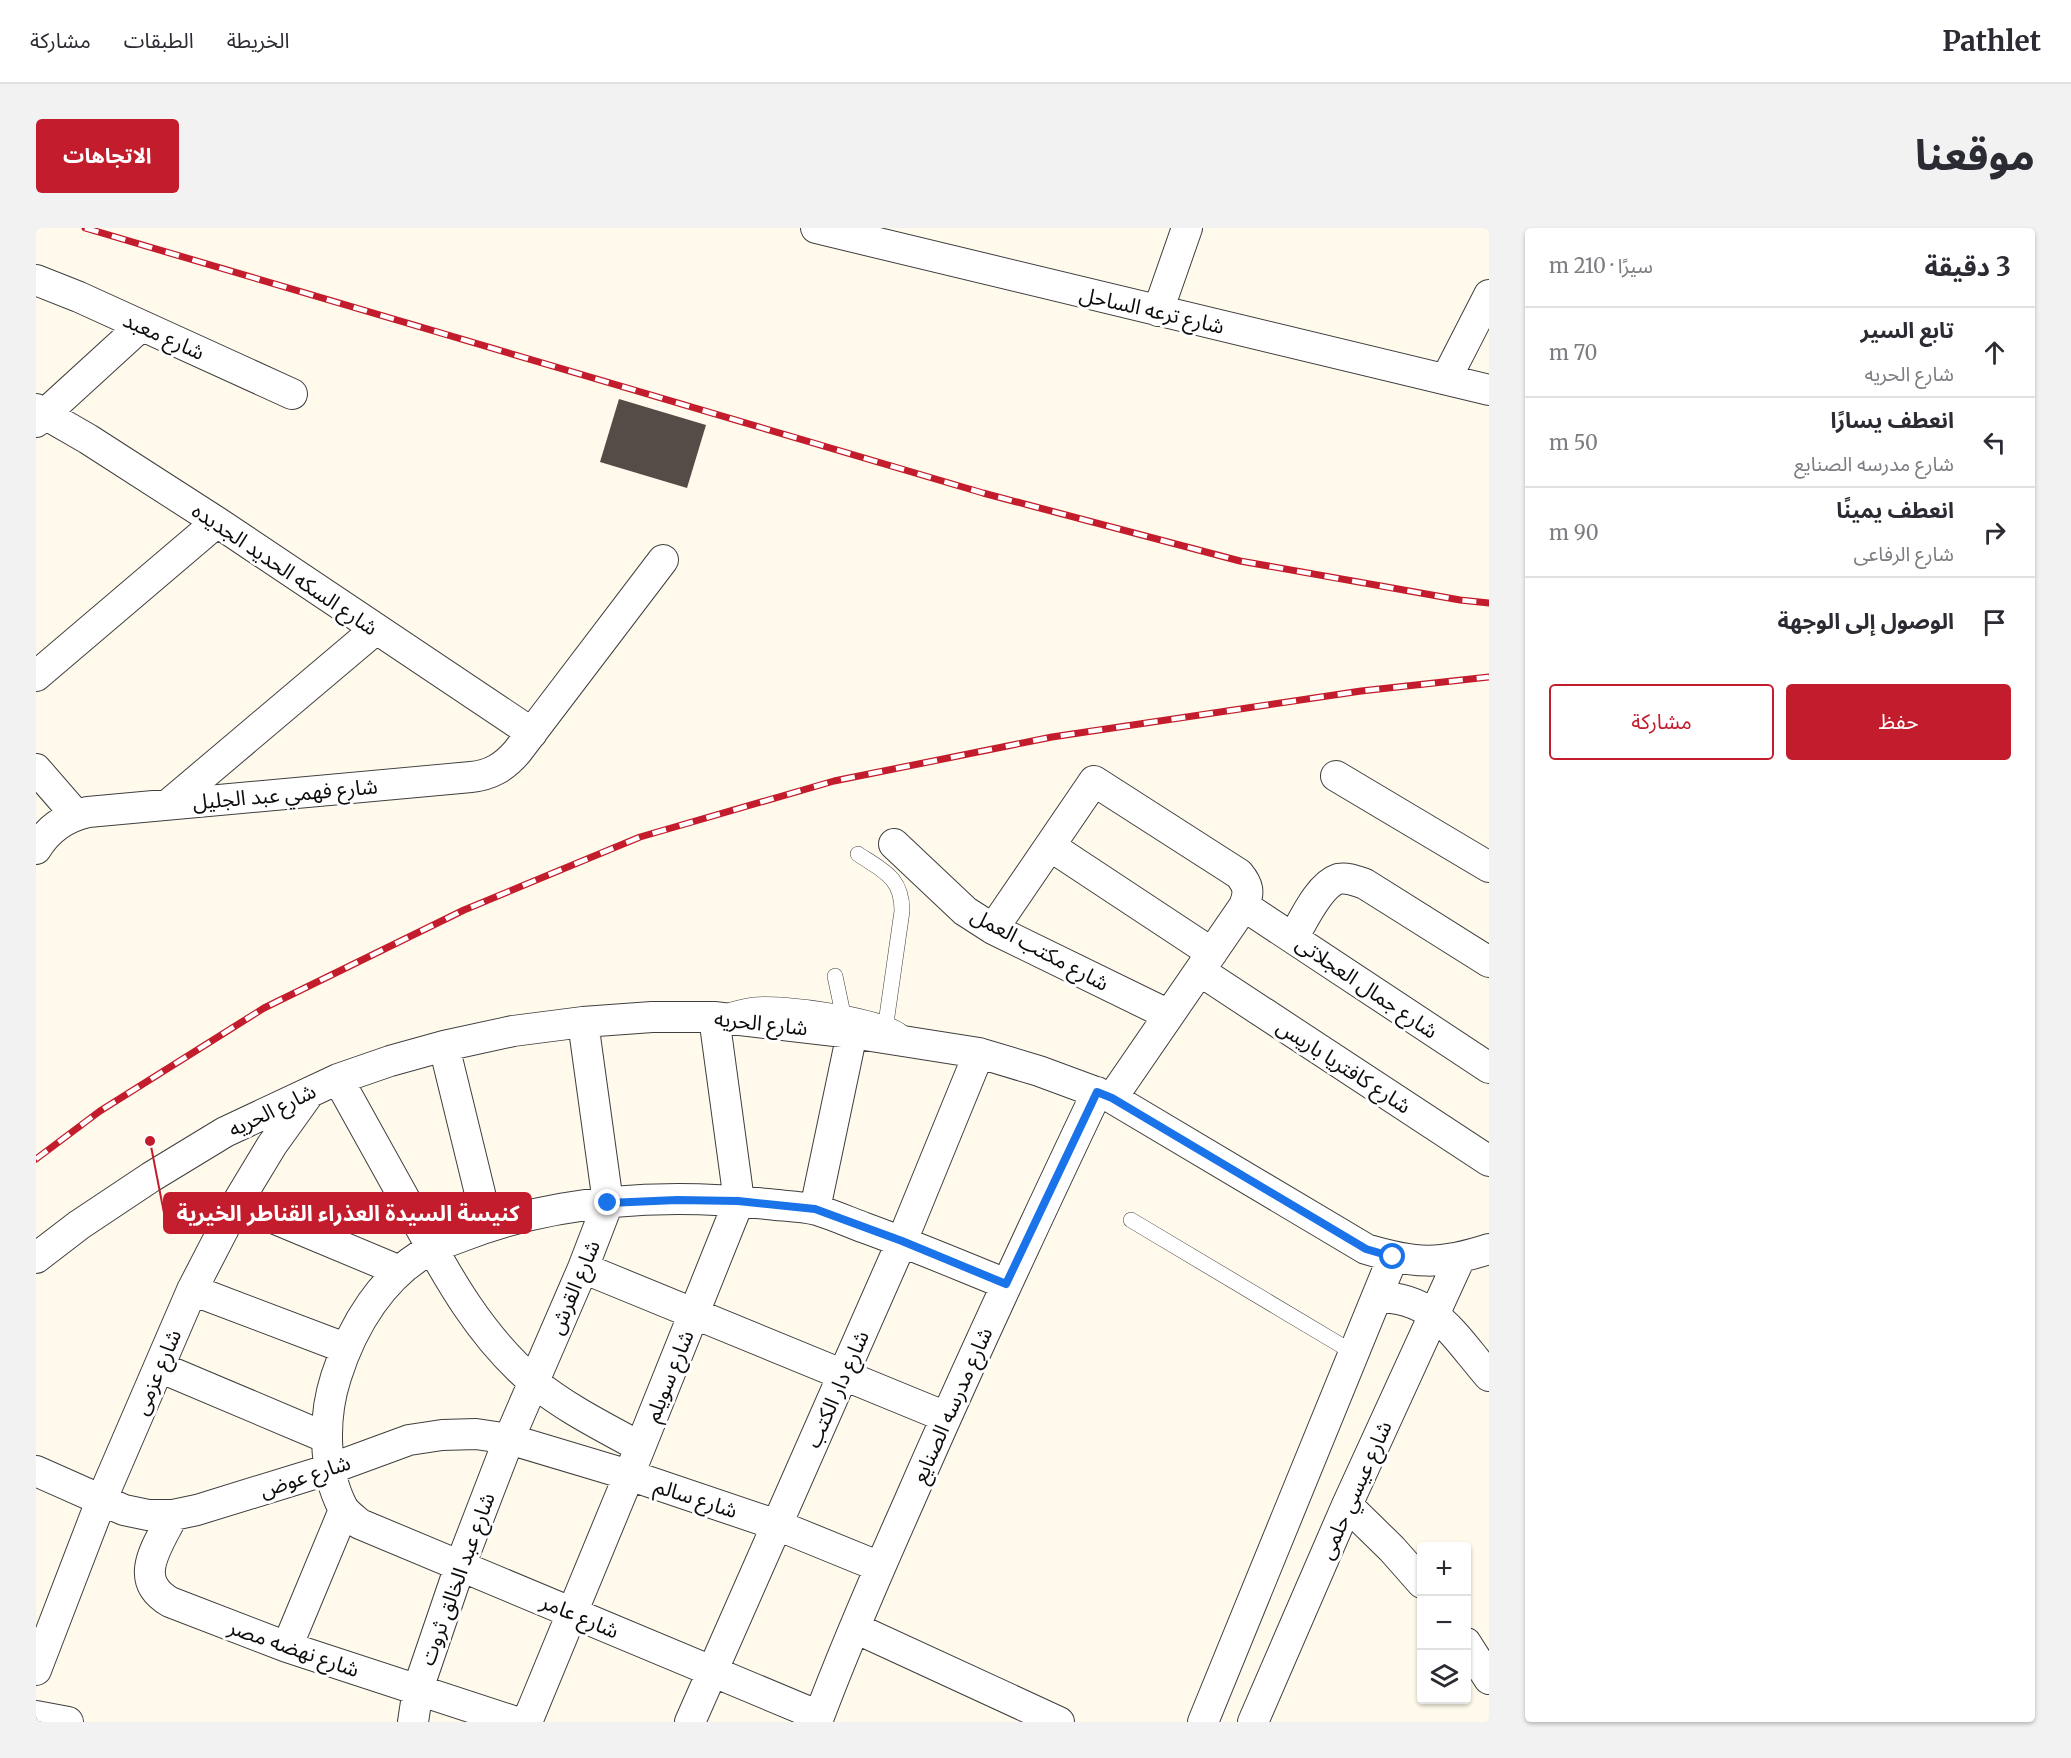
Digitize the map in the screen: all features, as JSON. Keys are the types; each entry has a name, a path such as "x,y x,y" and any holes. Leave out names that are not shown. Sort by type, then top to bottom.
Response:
{"street":[{"name":"شارع ترعه الساحل","path":"816,228 1489,390"},
{"path":"1158,311 1187,228"},
{"name":"شارع معبد","path":"36,280 292,394"},
{"path":"1446,379 1489,295"},
{"path":"39,415 141,326"},
{"name":"شارع السكه الحديد الجديده","path":"39,415 217,522 532,733"},
{"path":"36,676 217,522"},
{"name":"شارع فهمي عبد الجليل","path":"36,849 48,833 61,822 76,814 485,775 508,762 663,560"},
{"path":"169,804 376,629"},
{"path":"36,769 76,814"},
{"path":"1336,776 1489,867"},
{"path":"993,928 1094,781 1239,874 1247,883 1249,895 1245,906"},
{"name":"شارع مكتب العمل","path":"894,844 965,911 993,928 1169,1016"},
{"name":"شارع كافتريا باريس","path":"1050,846 1206,962 1489,1161"},
{"path":"1293,938 1323,888 1337,879 1350,878 1365,884 1488,959"},
{"name":"شارع جمال العجلاتى","path":"1245,906 1489,1068"},
{"name":"شارع مدرسه الصنايع","path":"818,1719 880,1567 1006,1284 1105,1095 1169,1016 1245,906"},
{"name":"شارع الحريه","path":"36,1258 88,1219 225,1132 325,1084 390,1061 513,1031 582,1022 652,1017 714,1017 847,1024 912,1042 979,1053 1039,1071 1105,1095 1366,1249 1415,1261 1460,1258 1489,1248"},
{"name":"شارع سويلم","path":"527,1722 629,1475 738,1201 714,1017"},
{"name":"شارع القرش","path":"509,1439 584,1268 608,1203 582,1022"},
{"path":"815,1209 847,1024"},
{"path":"444,1046 488,1226"},
{"name":"شارع دار الكتب","path":"690,1722 902,1241 979,1053"},
{"path":"325,1084 432,1248 453,1287 477,1322 533,1382 561,1403 640,1447"},
{"name":"شارع عزمى","path":"36,1670 102,1501 192,1290 237,1203 272,1145 325,1084"},
{"path":"287,1647 344,1510 330,1469 327,1438 331,1392 345,1348 368,1307 400,1271 432,1248 488,1226 546,1210 608,1203 677,1200 738,1201 815,1209 902,1241 1006,1284"},
{"path":"237,1203 400,1271"},
{"path":"1203,1722 1393,1257"},
{"name":"شارع عيسي حلمى","path":"1253,1722 1347,1505 1460,1258"},
{"path":"584,1268 946,1417"},
{"path":"192,1290 345,1348"},
{"path":"1377,1297 1407,1300 1434,1313 1489,1376"},
{"path":"159,1367 327,1438"},
{"name":"شارع عوض","path":"36,1471 124,1510 148,1515 172,1515 197,1510 330,1469 408,1440 442,1435 476,1434 509,1439"},
{"name":"شارع سالم","path":"509,1439 629,1475 777,1525 880,1567"},
{"name":"شارع عبد الخالق ثروت","path":"413,1722 418,1689 459,1566 509,1439"},
{"path":"1347,1505 1417,1577"},
{"name":"شارع عامر","path":"344,1510 360,1524 712,1671 818,1719"},
{"name":"شارع نهضه مصر","path":"172,1515 150,1561 149,1574 152,1586 159,1596 287,1647 516,1722"},
{"path":"855,1628 1023,1714 1059,1722"},
{"path":"1471,1650 1489,1679"},
{"path":"36,1716 68,1722"}],"lane":[{"path":"858,854 895,882 902,896 902,911 886,1023"},
{"path":"835,976 847,1024 886,1023 900,1030 912,1042"},
{"path":"1131,1220 1354,1353"}],"building":[{"path":"619,399 706,425 687,488 600,462"}],"railway":[{"path":"85,228 983,493 1240,561 1460,600 1489,603"},
{"path":"36,1159 100,1111 264,1008 464,910 640,837 834,781 1052,737 1361,691 1489,677"}],"place":[{"name":"كنيسة السيدة العذراء القناطر الخيرية","path":"150,1141"}],"route":[{"path":"608,1203 677,1200 738,1201 815,1209 902,1241 1006,1284 1097,1092 1112,1098 1366,1249 1393,1257"}]}
